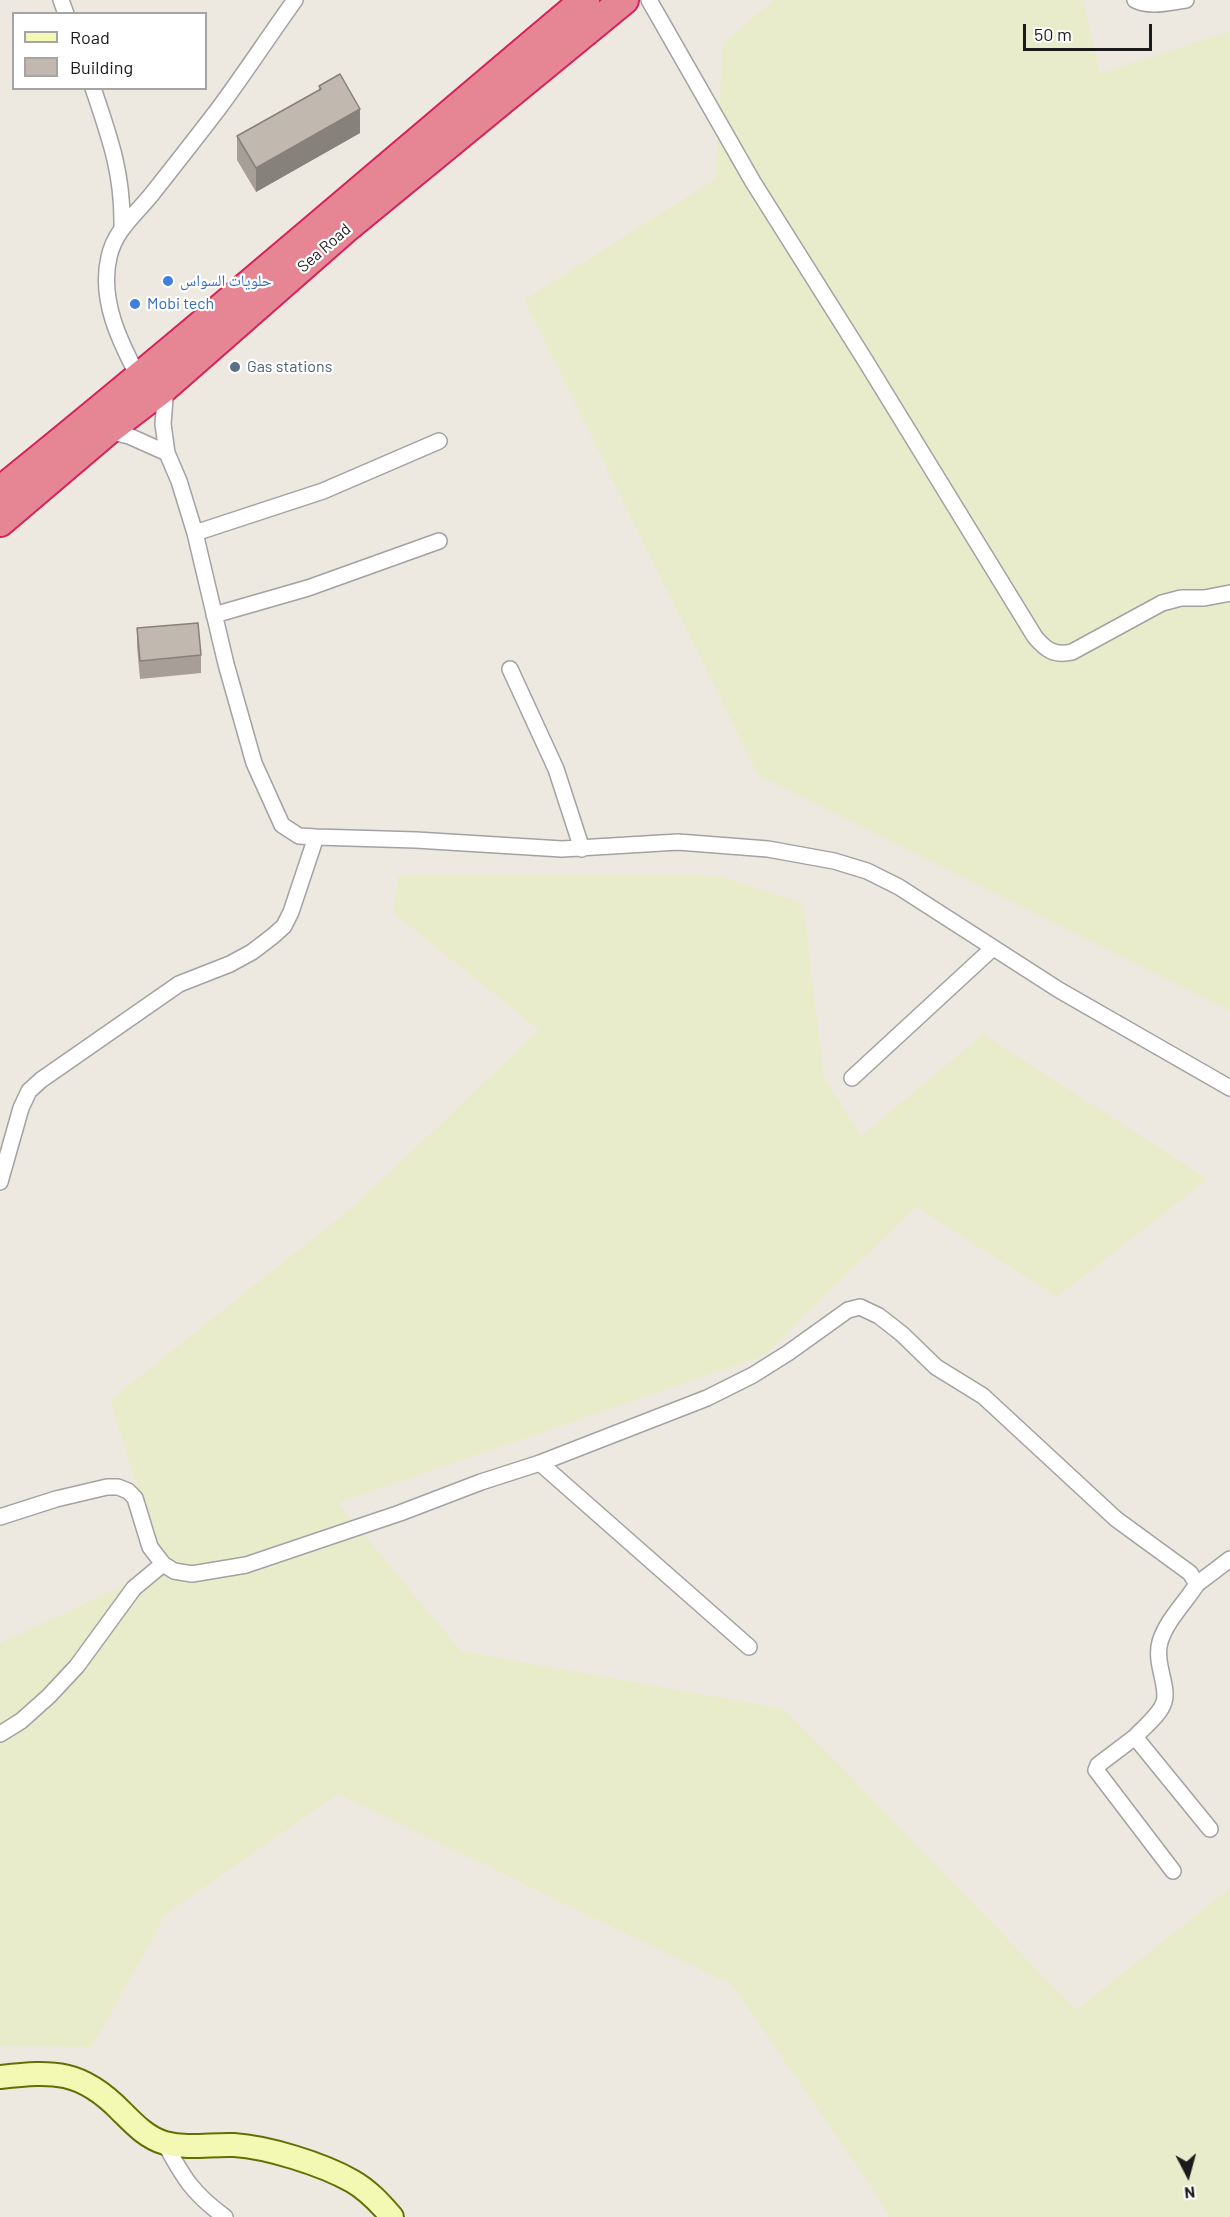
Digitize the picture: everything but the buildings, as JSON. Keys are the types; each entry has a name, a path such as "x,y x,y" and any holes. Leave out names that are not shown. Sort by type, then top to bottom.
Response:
{"highway":[{"name":"Sea Road","path":"0,522 107,431 166,386 339,221 585,0"},
{"name":"Sea Road","path":"0,491 139,378 624,0"}],"street":[{"path":"139,378 112,322 108,300 108,259 113,243 122,227 140,210 220,106 295,0"},
{"path":"649,0 758,192 865,360 1029,627 1044,647 1051,652 1062,654 1072,652 1162,603 1181,598 1204,598 1230,593"},
{"path":"1135,0 1141,3 1159,3 1186,0"},
{"path":"94,90 114,149 122,198 122,227"},
{"path":"166,386 163,424 167,453 179,481 195,533 214,615 254,763 282,825 299,836 582,849 678,842 768,849 834,861 867,872 899,888 1059,990 1230,1088"},
{"path":"107,431 129,436 167,453"},
{"path":"195,533 323,491 439,441"},
{"path":"214,615 308,588 439,541"},
{"path":"510,669 556,769 582,849"},
{"path":"0,1182 21,1108 29,1091 41,1080 179,984 230,964 252,952 273,936 284,926 291,912 316,837"},
{"path":"852,1078 993,948"},
{"path":"0,1517 56,1499 107,1487 118,1487 128,1491 135,1498 150,1546 163,1564 174,1571 192,1574 246,1565 540,1463 707,1398 753,1375 848,1310 860,1307 879,1316 936,1367 982,1396 1116,1519 1190,1573 1197,1584"},
{"path":"540,1463 749,1647"},
{"path":"1173,1871 1096,1770 1098,1765 1135,1737 1160,1710 1165,1700 1158,1665 1159,1644 1164,1630 1197,1584 1230,1559"},
{"path":"0,1734 21,1720 63,1681 77,1666 134,1588 163,1564"},
{"path":"1135,1737 1210,1829"},
{"path":"0,2078 38,2073 70,2076 90,2086 114,2104 139,2128 164,2142 181,2145 232,2145 260,2148 303,2161 351,2180 375,2197 392,2217"},
{"path":"164,2142 185,2179 200,2198 225,2217"}],"green space":[{"path":"774,0 1083,0 1100,73 1230,31 1230,1011 758,775 524,300 715,179 723,43"},
{"path":"398,876 718,876 803,903 824,1077 861,1136 983,1034 1208,1179 1057,1297 916,1207 763,1356 338,1503 461,1651 785,1709 1076,2010 1230,1888 1230,2217 889,2217 878,2197 732,1985 338,1794 166,1914 92,2047 0,2046 0,1643 162,1567 110,1400 355,1205 539,1030 393,913"}],"place":[{"name":"حلويات السواس","path":"168,281"},
{"name":"Mobi tech","path":"135,304"},
{"name":"Gas stations","path":"235,367"}]}
